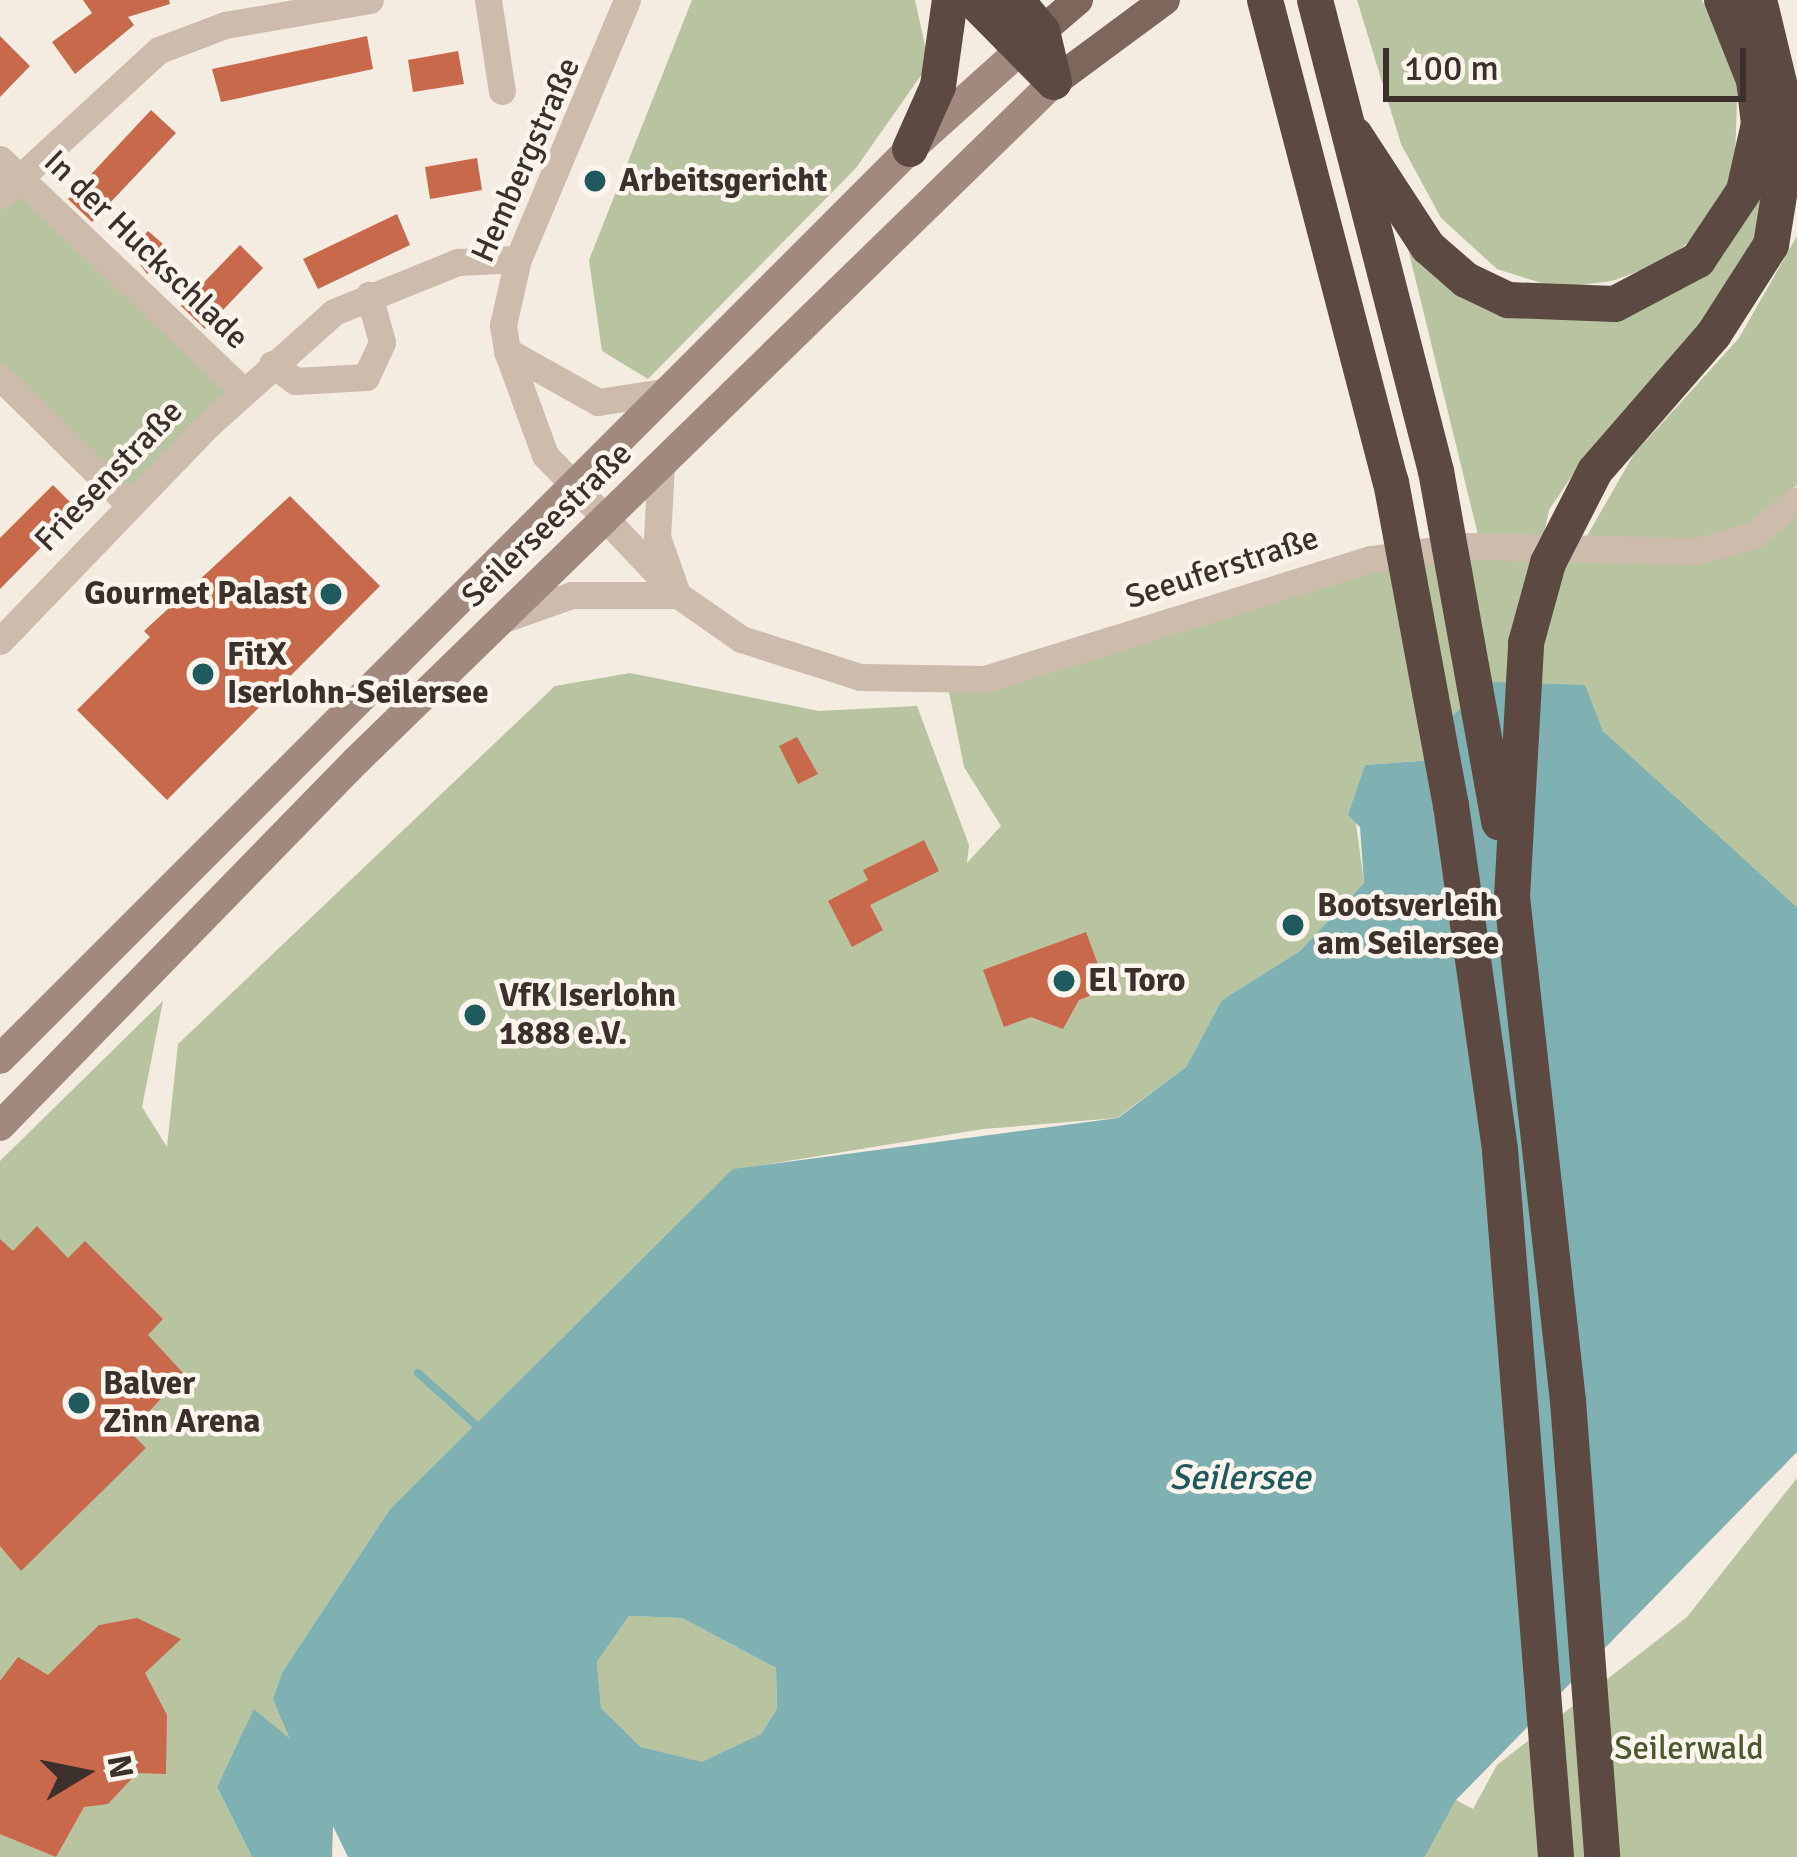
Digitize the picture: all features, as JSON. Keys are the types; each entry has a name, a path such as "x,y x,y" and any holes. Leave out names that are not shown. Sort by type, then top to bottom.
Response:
{"highway":[{"path":"910,149 938,86 950,0"},
{"path":"973,0 1029,42"},
{"path":"1016,0 1029,42 1054,82"},
{"path":"1265,0 1391,482 1451,805 1500,1150 1556,1857"},
{"path":"1315,0 1355,135 1436,471 1512,897 1566,1378 1602,1857"},
{"path":"1355,135 1428,247 1466,280 1508,300 1615,304 1698,260 1744,191 1759,124 1754,80 1722,0"},
{"path":"1512,897 1526,643 1548,563 1595,471 1714,334 1771,244 1790,128 1759,0"}],"main road":[{"name":"Seilerseestraße","path":"0,1059 910,149 1078,0"},
{"name":"Seilerseestraße","path":"0,1126 498,621 1054,82 1165,0"}],"street":[{"path":"6,177 159,50 225,25 370,0"},
{"path":"488,0 502,91"},
{"name":"Hembergstraße","path":"574,489 524,415 503,325 518,259 627,0"},
{"name":"In der Huckschlade","path":"6,177 244,391"},
{"name":"Friesenstraße","path":"0,641 272,364 369,295 458,262 518,259"},
{"path":"272,364 295,381 366,376 382,342 369,295"},
{"path":"507,351 598,402 669,391"},
{"path":"0,377 130,505"},
{"path":"498,621 572,595 678,595 657,537 661,466"},
{"name":"Seeuferstraße","path":"574,489 678,595 741,638 807,665 944,683 1031,669 1372,559 1464,546 1699,551 1753,536 1797,500"}],"green space":[{"path":"692,0 915,0 929,64 856,168 648,379 602,351 589,260"},
{"path":"1357,0 1702,0 1738,74 1734,184 1710,223 1667,261 1612,281 1557,288 1497,269 1441,218 1401,144"},
{"path":"1771,149 1775,196 1720,309 1584,458 1549,510 1543,539 1479,539 1401,220 1451,281 1647,301"},
{"path":"0,164 234,392 130,498 0,368"},
{"path":"1797,236 1797,485 1750,523 1705,540 1587,536 1634,454 1739,338"},
{"path":"1797,510 1797,907 1603,731 1585,686 1433,760 1365,765 1354,809 1364,883 1300,951 1222,1000 1186,1067 1117,1118 983,1129 733,1170 390,1509 283,1671 292,1742 255,1710 217,1787 252,1857 0,1857 0,1161 163,1001 142,1107 167,1147 178,1044 555,686 630,673 819,711 917,706 969,845 967,863 1001,826 964,767 948,687 1313,577 1461,552 1641,561"},
{"name":"Seilerwald","path":"1797,1478 1797,1857 1425,1857 1456,1800 1473,1809 1497,1765 1687,1617"},
{"path":"629,1616 682,1618 776,1668 777,1709 761,1734 702,1763 641,1747 601,1708 597,1662"}],"water":[{"name":"Seilersee","path":"1491,682 1585,685 1603,731 1797,907 1797,1452 1456,1800 1425,1857 348,1857 333,1826 332,1857 252,1857 217,1787 254,1709 290,1739 273,1699 283,1671 390,1509 733,1169 1118,1118 1186,1067 1222,1000 1300,951 1364,883 1360,827 1348,815 1365,765 1433,760 1452,716","holes":["629,1616 682,1618 776,1668 777,1709 761,1734 702,1762 641,1747 601,1708 597,1662"]}],"building":[{"path":"83,0 169,0 170,4 128,17 134,25 75,74 52,42 92,13"},
{"path":"0,36 30,66 0,97"},
{"path":"367,36 373,69 221,102 212,69"},
{"path":"458,51 464,84 413,92 408,60"},
{"path":"151,110 176,133 92,222 68,199"},
{"path":"477,158 482,190 430,199 425,167"},
{"path":"397,214 410,245 318,289 303,259"},
{"path":"148,231 170,250 147,274 130,250"},
{"path":"240,245 263,268 205,329 181,306"},
{"path":"53,485 78,510 0,589 0,538"},
{"name":"FitX Iserlohn-Seilersee","path":"290,496 380,586 167,800 77,710 150,637 144,631"},
{"path":"797,737 818,774 798,784 779,746"},
{"path":"924,840 939,871 870,905 883,930 852,947 828,901 868,880 863,870"},
{"path":"1086,932 1107,989 1079,1000 1063,1029 1031,1017 1004,1027 983,970"},
{"name":"Balver Zinn Arena","path":"37,1226 68,1258 85,1241 163,1319 148,1335 184,1374 130,1432 146,1448 21,1571 0,1546 0,1239 13,1251"},
{"path":"137,1618 181,1639 145,1673 167,1715 166,1774 137,1773 108,1804 84,1807 56,1857 0,1834 0,1681 18,1657 48,1675 99,1625"}],"waterway":[{"path":"418,1373 475,1424"}],"place":[{"name":"Arbeitsgericht","path":"595,181"},
{"name":"Gourmet Palast","path":"331,594"},
{"name":"FitX Iserlohn-Seilersee","path":"203,674"},
{"name":"Bootsverleih am Seilersee","path":"1293,925"},
{"name":"El Toro","path":"1064,981"},
{"name":"VfK Iserlohn 1888 e.V.","path":"475,1015"},
{"name":"Balver Zinn Arena","path":"79,1403"}]}
